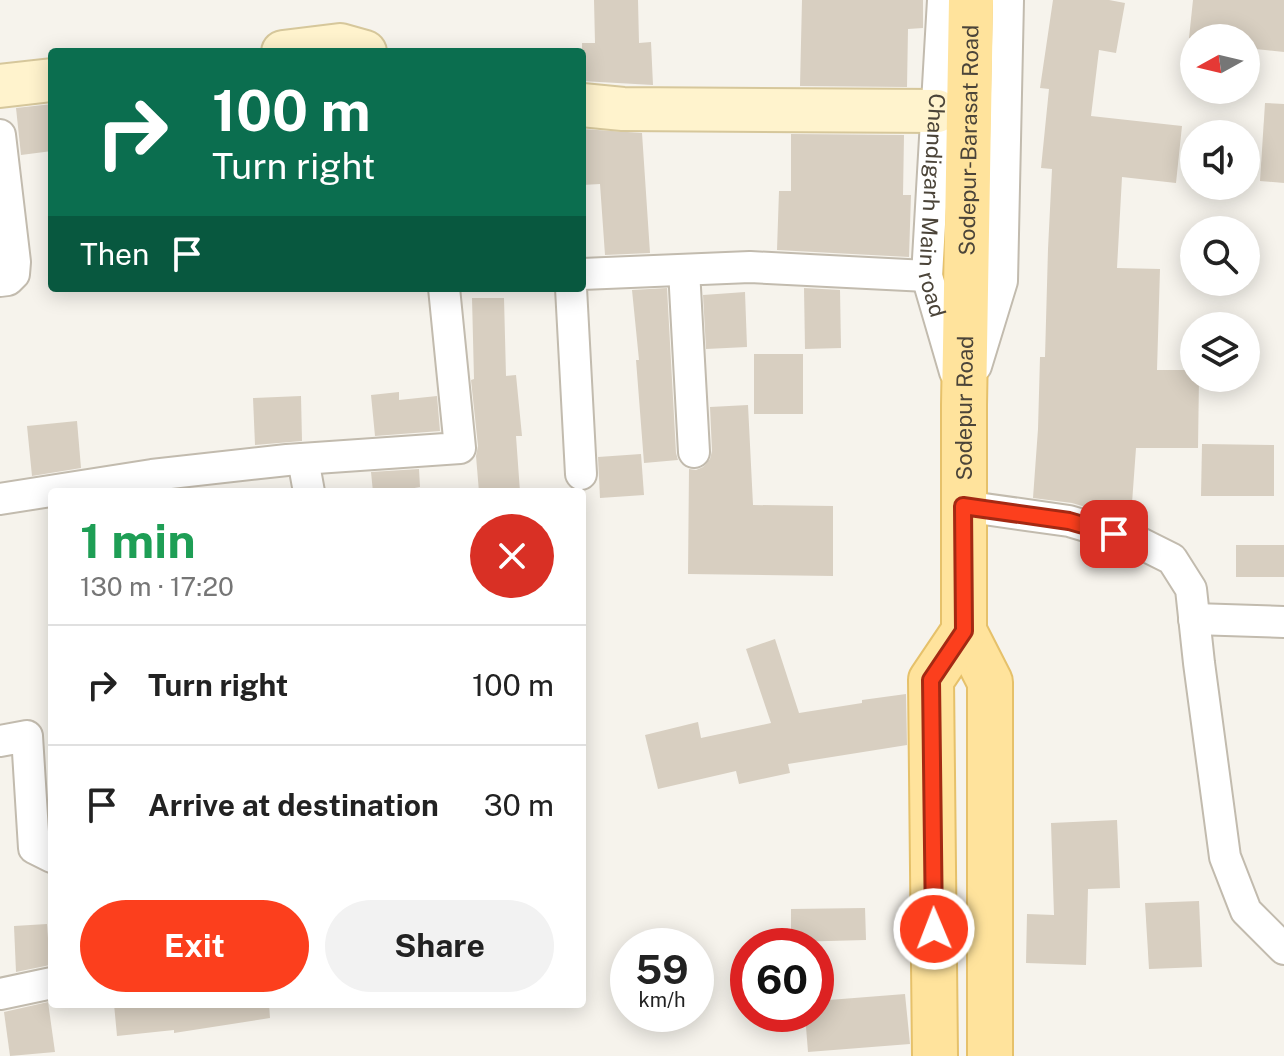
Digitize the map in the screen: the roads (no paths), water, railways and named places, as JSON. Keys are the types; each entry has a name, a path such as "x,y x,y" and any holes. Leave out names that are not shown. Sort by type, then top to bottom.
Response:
{"main road":[{"name":"Sodepur-Barasat Road","path":"947,278 971,0"},
{"name":"Sodepur Road","path":"947,278 964,405 964,631"},
{"path":"935,1056 931,680 964,631 990,682 990,1056"}],"street":[{"name":"Chandigarh Main road","path":"943,0 937,111 947,278"},
{"path":"964,405 1002,281 1008,0"},
{"path":"316,48 340,45 351,48"},
{"path":"0,86 48,80"},
{"path":"586,105 623,109 937,111"},
{"path":"0,135 15,262 14,274 8,280 0,281"},
{"path":"586,274 750,267 947,278"},
{"path":"684,270 694,452"},
{"path":"105,488 303,459 460,448 444,292"},
{"path":"571,292 581,474"},
{"path":"303,459 308,488"},
{"path":"0,499 48,494"},
{"path":"963,506 1069,521 1136,541 1172,559 1191,589 1225,857 1246,911 1284,949"},
{"path":"1194,619 1284,622"},
{"path":"0,741 27,736 34,848 48,855"},
{"path":"0,994 48,984"}]}
